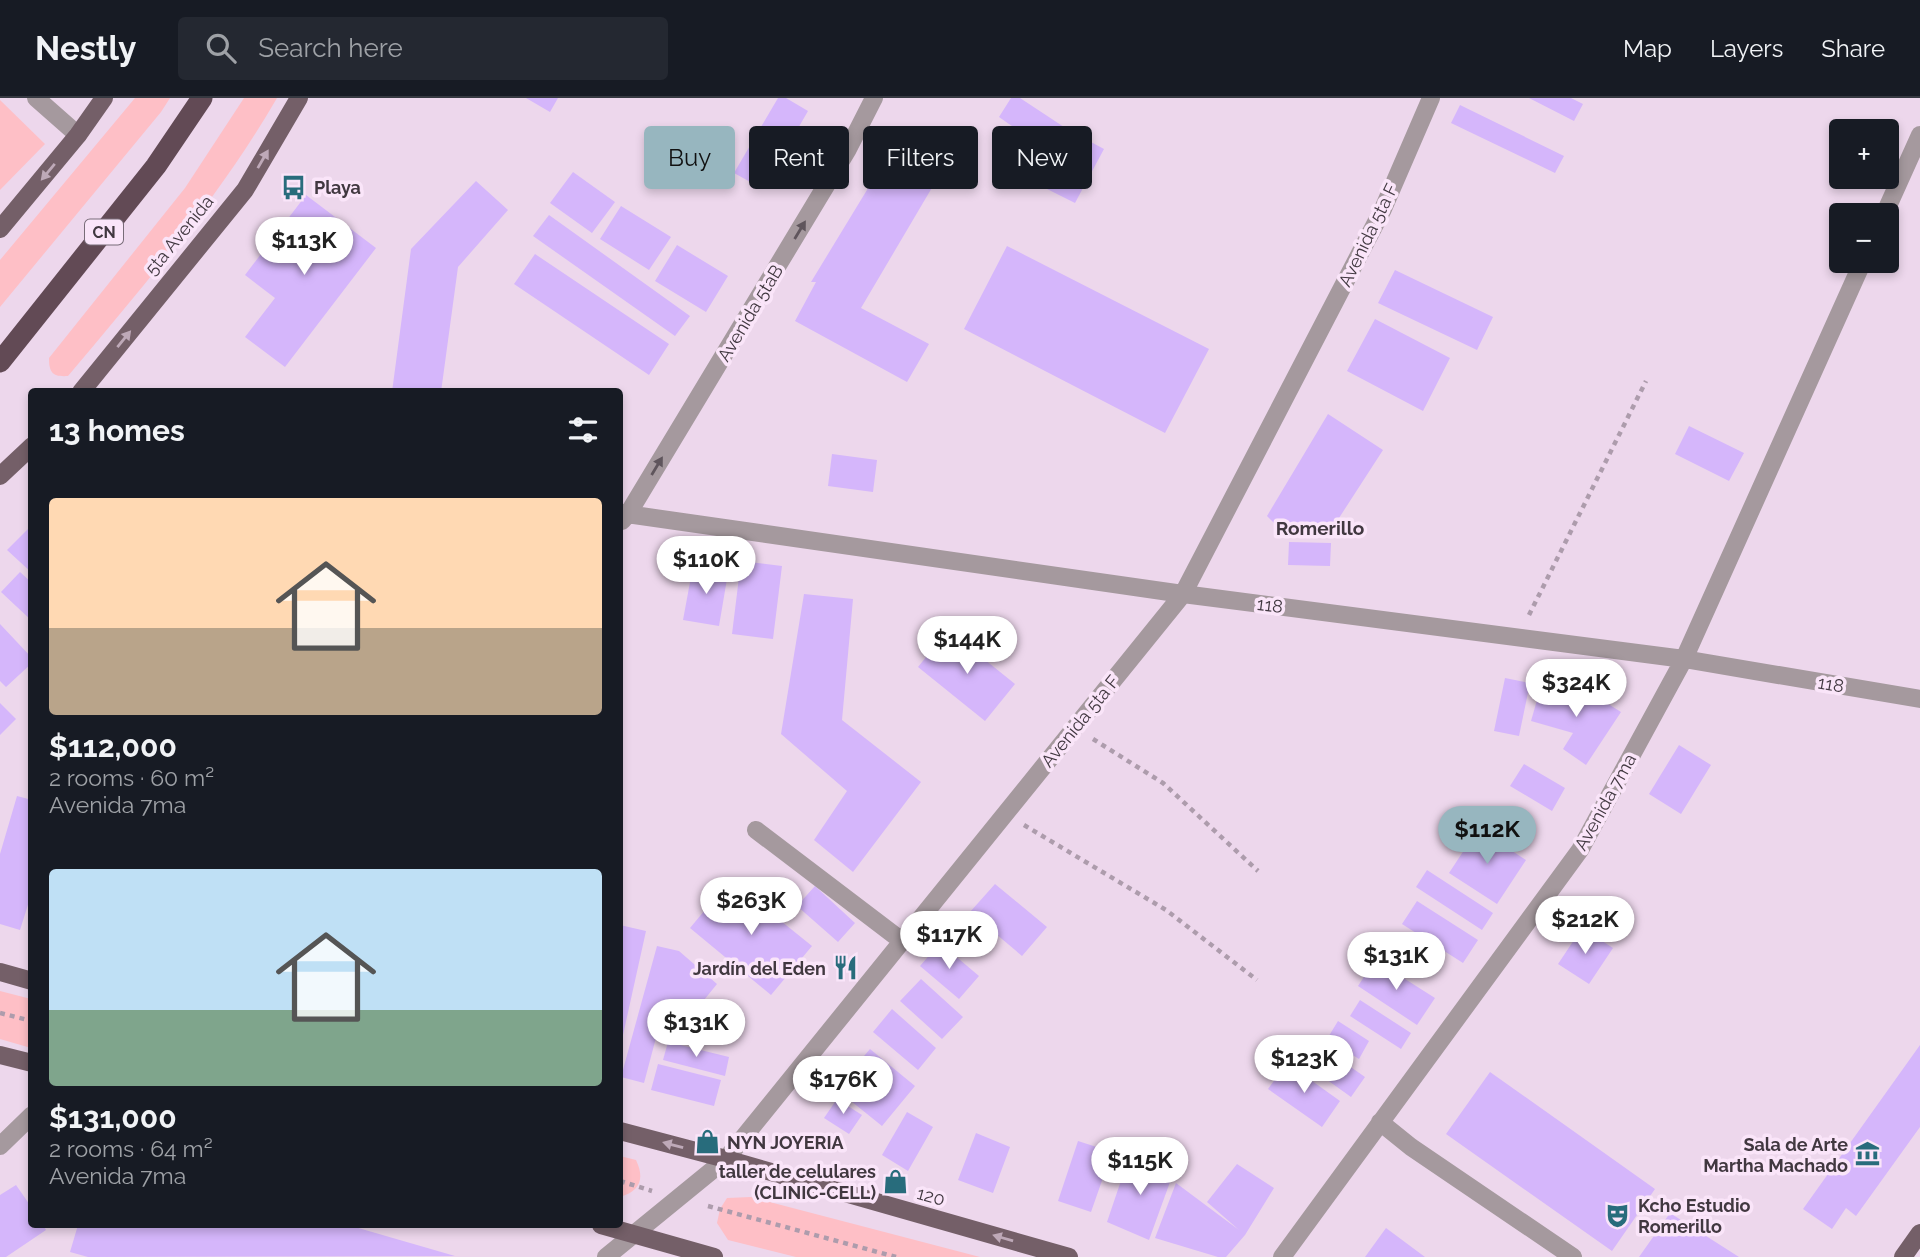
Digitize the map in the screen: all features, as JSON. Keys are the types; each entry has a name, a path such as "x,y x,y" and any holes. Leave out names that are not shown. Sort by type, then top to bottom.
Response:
{"highway":[{"name":"CN","path":"0,362 156,166 202,98"}],"main road":[{"path":"0,229 78,135 104,98"},
{"name":"5ta Avenida","path":"84,388 245,190 299,98"},
{"path":"0,476 28,450"},
{"path":"0,972 28,980"},
{"path":"0,1055 28,1062"},
{"name":"120","path":"623,1132 726,1158 1069,1257"},
{"path":"611,1228 714,1257"},
{"path":"1903,1257 1920,1233"}],"street":[{"path":"36,98 78,135"},
{"name":"Avenida 5taB","path":"623,515 841,161 874,98"},
{"name":"Avenida 5ta F","path":"606,1257 726,1158 1183,594 1383,209 1431,98"},
{"path":"1889,203 1920,135"},
{"name":"Avenida 7ma","path":"1282,1257 1580,850 1684,659 1858,273"},
{"name":"118","path":"623,517 1684,659 1920,699"},
{"path":"756,830 902,941"},
{"path":"0,1146 28,1119"},
{"path":"1380,1122 1411,1147 1573,1257"}],"path":[{"path":"1517,637 1646,381"},
{"path":"1075,728 1163,783 1258,871"},
{"path":"1005,814 1166,910 1257,980"},
{"path":"0,1013 28,1020"},
{"path":"676,1199 896,1257"}],"shaded area":[{"path":"135,98 170,98 0,307 0,260"},
{"path":"244,98 277,98 205,207 151,276 68,376 53,373 49,358 185,188"},
{"path":"0,100 45,144 0,190"},
{"path":"0,991 28,998 28,1047 0,1039"},
{"path":"623,1157 636,1160 640,1173 636,1188 623,1196"},
{"path":"751,1197 980,1257 796,1257 728,1240 717,1223 720,1209 727,1198"}],"building":[{"path":"526,98 558,98 550,112"},
{"path":"778,98 786,98 808,111 799,126 762,126"},
{"path":"1011,98 1020,98 1062,126 1012,126 999,117"},
{"path":"1529,98 1571,98 1583,104 1574,121"},
{"path":"1460,105 1564,156 1555,173 1451,123"},
{"path":"1092,143 1104,149 1092,171"},
{"path":"749,147 749,181 735,171"},
{"path":"573,172 615,202 592,233 550,203"},
{"path":"476,181 508,210 458,267 442,388 393,388 411,249"},
{"path":"868,189 931,189 861,308 929,344 907,382 795,321 816,282 811,282"},
{"path":"1047,189 1083,189 1075,203"},
{"path":"306,195 376,248 285,367 245,337 275,298 245,275"},
{"path":"621,206 671,237 649,270 600,239"},
{"path":"549,215 690,316 675,336 533,236"},
{"path":"677,245 728,276 706,312 655,281"},
{"path":"1007,246 1209,349 1165,433 964,329"},
{"path":"535,254 669,344 649,375 514,284"},
{"path":"1395,270 1493,317 1477,350 1378,303"},
{"path":"1375,319 1450,358 1423,411 1347,371"},
{"path":"1328,414 1383,450 1328,535 1287,536 1267,516"},
{"path":"1689,426 1744,453 1729,481 1675,454"},
{"path":"832,454 877,460 873,492 828,486"},
{"path":"28,529 28,569 7,550"},
{"path":"1289,542 1331,543 1330,566 1288,565"},
{"path":"741,561 782,566 773,639 732,634"},
{"path":"693,566 728,573 719,626 683,620"},
{"path":"20,572 28,579 28,617 1,592"},
{"path":"804,594 853,599 842,720 921,782 853,872 814,840 847,791 781,734"},
{"path":"0,624 28,654 28,667 6,687 0,681"},
{"path":"948,630 1015,684 985,721 918,667"},
{"path":"1505,678 1530,683 1519,736 1494,731"},
{"path":"1541,686 1597,697 1621,712 1586,765 1563,749 1573,733 1531,721"},
{"path":"0,703 16,719 0,735"},
{"path":"1679,745 1711,765 1681,814 1649,794"},
{"path":"1524,764 1565,788 1552,811 1510,786"},
{"path":"17,796 28,799 28,905 20,930 0,924 0,854"},
{"path":"1478,829 1526,860 1497,904 1449,873"},
{"path":"1427,870 1493,913 1482,930 1416,887"},
{"path":"730,880 812,946 771,995 690,928"},
{"path":"995,884 1047,927 1022,956 970,912"},
{"path":"815,886 855,923 838,942 797,906"},
{"path":"1417,901 1478,940 1463,963 1402,924"},
{"path":"623,926 646,931 623,1035"},
{"path":"1582,928 1613,948 1589,984 1558,964"},
{"path":"940,943 979,976 959,999 920,966"},
{"path":"657,946 679,951 717,984 687,1021 685,1019 681,1038 657,1034 644,1083 623,1078"},
{"path":"1375,960 1435,998 1417,1025 1358,986"},
{"path":"921,979 963,1017 942,1039 900,1001"},
{"path":"1360,1000 1411,1033 1401,1049 1350,1016"},
{"path":"892,1009 936,1048 918,1070 873,1032"},
{"path":"1338,1021 1369,1041 1359,1059 1327,1039"},
{"path":"1305,1035 1365,1077 1351,1097 1291,1054"},
{"path":"668,1042 729,1057 725,1076 663,1060"},
{"path":"1920,1045 1920,1127 1856,1216 1846,1208 1832,1229 1803,1209"},
{"path":"870,1049 915,1086 882,1126 836,1089"},
{"path":"1287,1063 1340,1101 1322,1127 1268,1089"},
{"path":"658,1064 721,1080 714,1106 651,1090"},
{"path":"1490,1072 1655,1189 1612,1251 1446,1134"},
{"path":"837,1099 862,1115 849,1134 824,1118"},
{"path":"907,1112 933,1127 908,1171 882,1155"},
{"path":"976,1133 1010,1147 993,1193 958,1180"},
{"path":"1078,1141 1112,1152 1091,1212 1058,1201"},
{"path":"1129,1157 1174,1171 1149,1240 1107,1222"},
{"path":"1237,1164 1274,1188 1245,1235 1226,1257 1155,1238 1176,1183 1239,1230 1207,1202"},
{"path":"16,1185 28,1202 28,1228 46,1230 6,1257 0,1257 0,1195"},
{"path":"1670,1213 1739,1257 1639,1257"},
{"path":"77,1228 358,1228 455,1256 88,1257 70,1252"},
{"path":"1386,1228 1425,1257 1365,1257"}],"place":[{"name":"Playa","path":"294,187"},
{"name":"Jardín del Eden","path":"846,968"},
{"name":"NYN JOYERIA","path":"707,1142"},
{"name":"Sala de Arte Martha Machado","path":"1868,1154"},
{"name":"taller de celulares (CLINIC-CELL)","path":"896,1181"},
{"name":"Kcho Estudio Romerillo","path":"1618,1215"}],"district":[{"name":"Romerillo","path":"1320,528"}]}
